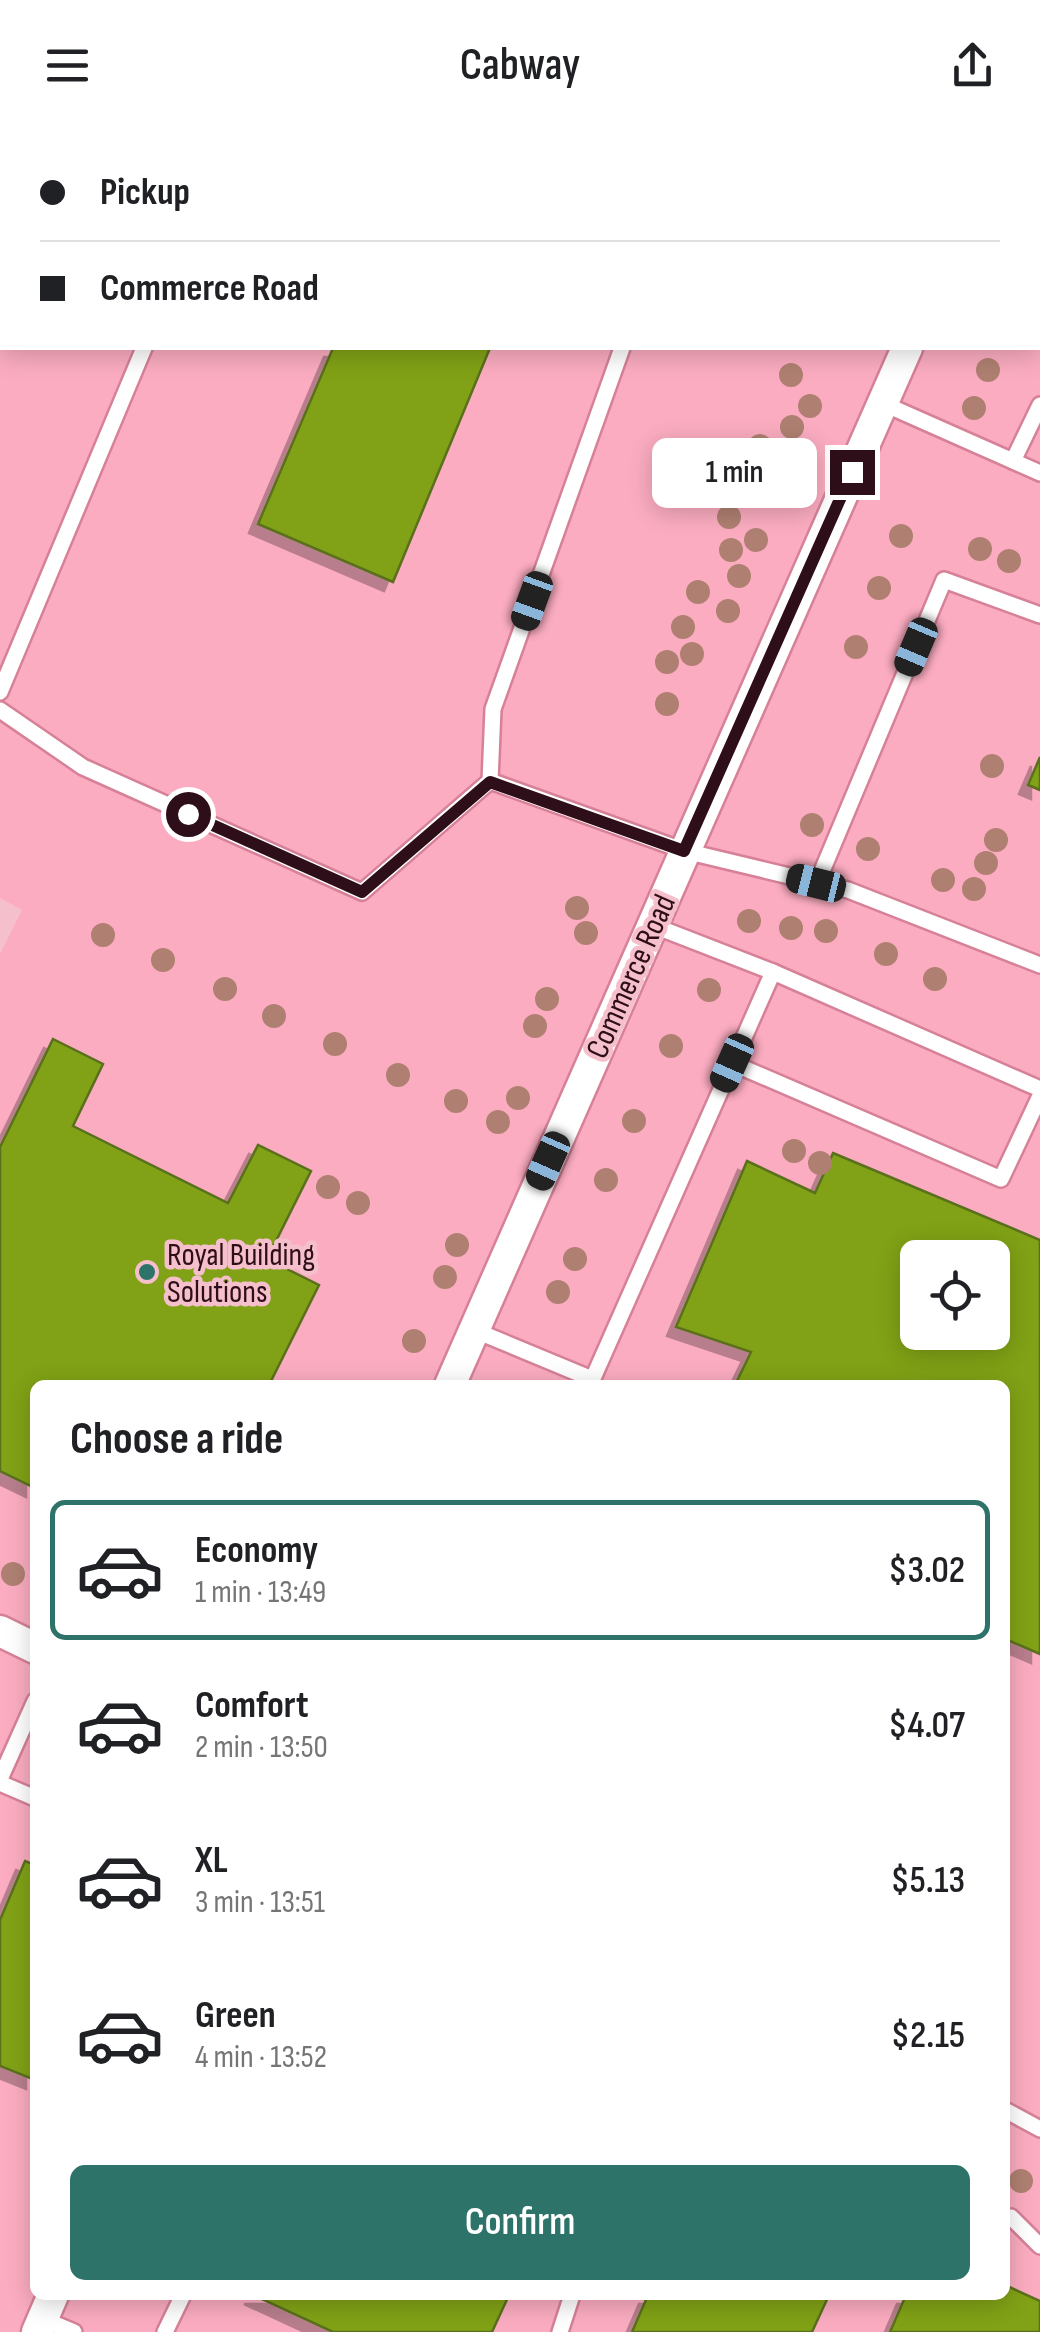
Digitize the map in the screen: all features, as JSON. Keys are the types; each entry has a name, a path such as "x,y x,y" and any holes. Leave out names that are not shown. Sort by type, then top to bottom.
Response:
{"street":[{"name":"Commerce Road","path":"452,1380 906,350"},
{"path":"0,1630 30,1645"}],"lane":[{"path":"0,692 143,350"},
{"path":"0,710 82,766 362,892 490,782 493,709 621,350"},
{"path":"882,403 1040,473"},
{"path":"1013,462 1040,405"},
{"path":"816,883 944,580 1040,614"},
{"path":"490,782 684,851 848,890 1040,965"},
{"path":"652,925 772,972 1040,1092 1001,1178 732,1063"},
{"path":"592,1380 772,972"},
{"path":"474,1330 586,1380"},
{"path":"30,1712 0,1781 30,1796"},
{"path":"1010,2113 1040,2129"},
{"path":"1010,2217 1040,2246"},
{"path":"166,2332 181,2300"},
{"path":"560,2332 570,2300"},
{"path":"44,2315 74,2332"}],"shaded area":[{"path":"0,350 1040,350 1040,2332 0,2332 0,954 22,910 0,898"}],"building":[{"path":"332,350 489,350 393,582 258,524"},
{"path":"1040,757 1040,790 1028,785"},
{"name":"Royal Building Solutions","path":"53,1039 103,1064 73,1126 228,1203 258,1145 311,1171 267,1259 319,1285 272,1380 30,1380 30,1486 0,1471 0,1147"},
{"path":"833,1153 1040,1240 1040,1654 1010,1641 1010,1380 737,1380 751,1352 676,1327 747,1161 815,1193"},
{"path":"25,1861 30,1863 30,2078 0,2066 0,1920"},
{"path":"1010,2287 1040,2301 1040,2332 890,2332 904,2300 1010,2300"},
{"path":"264,2300 507,2300 492,2332 333,2332"},
{"path":"646,2300 827,2300 812,2332 632,2332"}],"place":[{"name":"Royal Building Solutions","path":"147,1272"}],"route":[{"path":"188,814 362,892 490,782 684,851 852,472"}]}
